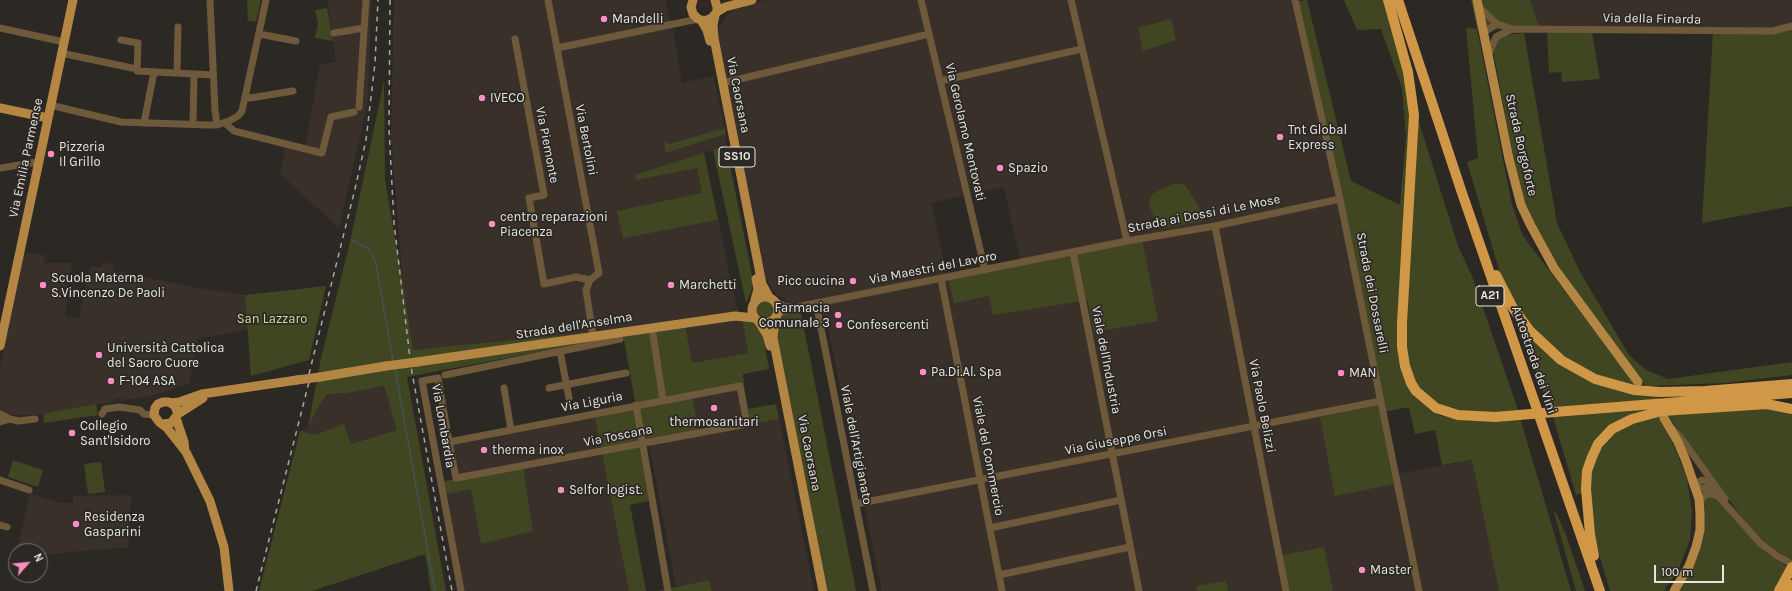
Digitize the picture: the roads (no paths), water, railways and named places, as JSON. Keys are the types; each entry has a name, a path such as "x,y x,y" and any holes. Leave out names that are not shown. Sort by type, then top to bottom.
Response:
{"highway":[{"path":"1390,0 1408,72 1414,115 1402,323 1402,347 1404,366 1411,383 1423,398 1436,408 1458,415 1495,417 1567,412 1677,397 1792,384"},
{"name":"Autostrada dei Vini","path":"1390,0 1438,146 1593,591"},
{"name":"Autostrada dei Vini","path":"1398,0 1462,192 1600,591"},
{"path":"1462,192 1507,298 1530,331 1549,350 1570,367 1595,379 1634,390 1710,403 1767,402 1792,408"},
{"path":"1677,397 1700,387 1792,378"},
{"path":"1677,397 1792,393"},
{"path":"1605,591 1592,548 1586,489 1587,471 1592,457 1598,444 1607,433 1632,419 1662,411 1767,404 1792,408"},
{"path":"1779,591 1789,564"},
{"path":"1789,591 1792,585"}],"main road":[{"name":"Via Emilia Parmense","path":"0,346 73,0"},
{"path":"691,10 694,0"},
{"name":"SS10","path":"715,0 718,7 716,13"},
{"path":"718,0 727,0"},
{"path":"699,20 709,20 725,7 752,0"},
{"name":"Strada Borgoforte","path":"1478,3 1511,166 1522,205 1530,224 1554,268 1638,382"},
{"name":"SS10","path":"691,10 699,20"},
{"name":"Via Caorsana","path":"716,13 713,25 714,38 762,284 772,299"},
{"name":"Via Caorsana","path":"699,20 707,30 711,46 751,252 758,289 754,304"},
{"path":"0,108 48,118"},
{"path":"754,304 762,297 772,299"},
{"name":"SS10","path":"772,299 778,306 776,317"},
{"name":"SS10","path":"754,304 757,320"},
{"name":"Strada dell'Anselma","path":"735,316 754,304"},
{"name":"Strada dell'Anselma","path":"209,393 735,316 757,320"},
{"path":"757,320 767,323 776,317"},
{"name":"Via Caorsana","path":"776,317 773,338 822,591"},
{"name":"Via Caorsana","path":"757,320 767,335 770,346 818,591"},
{"path":"171,403 209,393"},
{"path":"163,424 171,423 177,416 209,393"},
{"path":"186,452 177,416 177,410 171,403 165,401 158,404 155,408 154,416 170,431 186,452 207,496 218,526 228,567 229,591"},
{"path":"1666,422 1682,451 1699,499 1699,538 1689,566 1674,591"},
{"path":"1668,591 1685,561 1693,538 1695,521 1693,485"}],"street":[{"path":"210,0 214,110 221,124 234,131 322,153 331,117 357,110 366,0"},
{"path":"50,105 111,121 221,124 241,114 266,0"},
{"name":"Via Bertolini","path":"548,0 599,273 590,280"},
{"name":"Via Gerolamo Mentovati","path":"921,0 985,270"},
{"path":"1070,0 1128,241"},
{"name":"Strada dei Dossarelli","path":"1295,0 1340,199 1419,591"},
{"path":"1478,3 1497,24 1512,29"},
{"path":"684,22 691,10"},
{"path":"557,48 699,20"},
{"path":"1484,32 1497,24"},
{"name":"Via della Finarda","path":"1512,29 1773,31 1792,26"},
{"path":"177,73 178,27"},
{"path":"0,28 64,42"},
{"path":"334,33 364,28"},
{"path":"1488,56 1496,37 1512,29"},
{"path":"1484,32 1496,37"},
{"path":"259,34 296,41"},
{"path":"723,83 929,34"},
{"name":"Via Piemonte","path":"515,39 544,195 529,198 544,284 576,277 590,280"},
{"path":"122,40 138,43 137,71 213,75"},
{"path":"940,81 1082,49"},
{"path":"61,53 132,68"},
{"path":"144,123 154,72"},
{"path":"193,124 194,74"},
{"path":"246,96 250,98 293,91"},
{"path":"0,168 38,162"},
{"name":"Strada ai Dossi di Le Mose","path":"1073,252 1214,226 1340,199"},
{"name":"Via Paolo Belizzi","path":"1214,226 1286,591"},
{"name":"Via Maestri del Lavoro","path":"776,317 797,307 1073,252"},
{"name":"Viale dell'Industria","path":"1073,252 1139,591"},
{"name":"Viale del Commercio","path":"940,279 1002,591"},
{"path":"590,280 586,290 593,336"},
{"name":"Via Maestri del Lavoro","path":"772,299 784,306 797,307"},
{"name":"Viale dell'Artigianato","path":"816,303 873,591"},
{"path":"652,328 663,400"},
{"path":"445,375 620,339"},
{"path":"560,351 569,398"},
{"path":"548,388 626,373"},
{"name":"Via Lombardia","path":"456,478 438,378 422,381 461,591"},
{"name":"Via Liguria","path":"449,442 740,386"},
{"name":"Via Toscana","path":"456,478 746,424 740,386"},
{"path":"504,388 511,430"},
{"name":"Via Giuseppe Orsi","path":"856,504 1381,401"},
{"path":"636,405 668,591"},
{"path":"102,414 105,409 119,407 140,410 144,414 154,416"},
{"path":"0,414 10,419 26,421 35,419"},
{"path":"0,422 10,419"},
{"path":"1666,422 1682,438 1717,486 1728,505"},
{"path":"0,480 29,490"},
{"path":"1693,485 1700,481 1706,480 1717,486"},
{"path":"1693,485 1699,488 1708,488 1714,491 1728,505 1760,543 1789,564"},
{"path":"1699,506 1702,498 1709,494 1717,495 1728,505"},
{"path":"990,528 1121,500"},
{"path":"999,575 1130,548"}],"waterway":[{"path":"352,240 369,249 376,264 393,361"},
{"path":"395,369 435,591"}],"railway":[{"path":"309,374 366,140 375,63 378,0"},
{"path":"390,0 389,129 394,223 411,367 452,591"},
{"path":"256,591 309,382"}],"place":[{"name":"Mandelli","path":"604,19"},
{"name":"IVECO","path":"482,98"},
{"name":"Tnt Global Express","path":"1280,137"},
{"name":"Pizzeria Il Grillo","path":"51,154"},
{"name":"Spazio","path":"1000,168"},
{"name":"centro reparazioni Piacenza","path":"492,224"},
{"name":"Picc cucina","path":"853,281"},
{"name":"Scuola Materna S.Vincenzo De Paoli","path":"43,285"},
{"name":"Marchetti","path":"671,285"},
{"name":"Farmacia Comunale 3","path":"838,315"},
{"name":"Confesercenti","path":"839,325"},
{"name":"Università Cattolica del Sacro Cuore","path":"99,355"},
{"name":"Pa.Di.Al. Spa","path":"923,372"},
{"name":"MAN","path":"1341,373"},
{"name":"F-104 ASA","path":"111,381"},
{"name":"thermosanitari","path":"714,408"},
{"name":"Collegio Sant'Isidoro","path":"72,433"},
{"name":"therma inox","path":"484,450"},
{"name":"Selfor logist.","path":"561,490"},
{"name":"Residenza Gasparini","path":"76,524"},
{"name":"Master","path":"1362,570"}],"park label":[{"name":"San Lazzaro","path":"272,319"}]}
